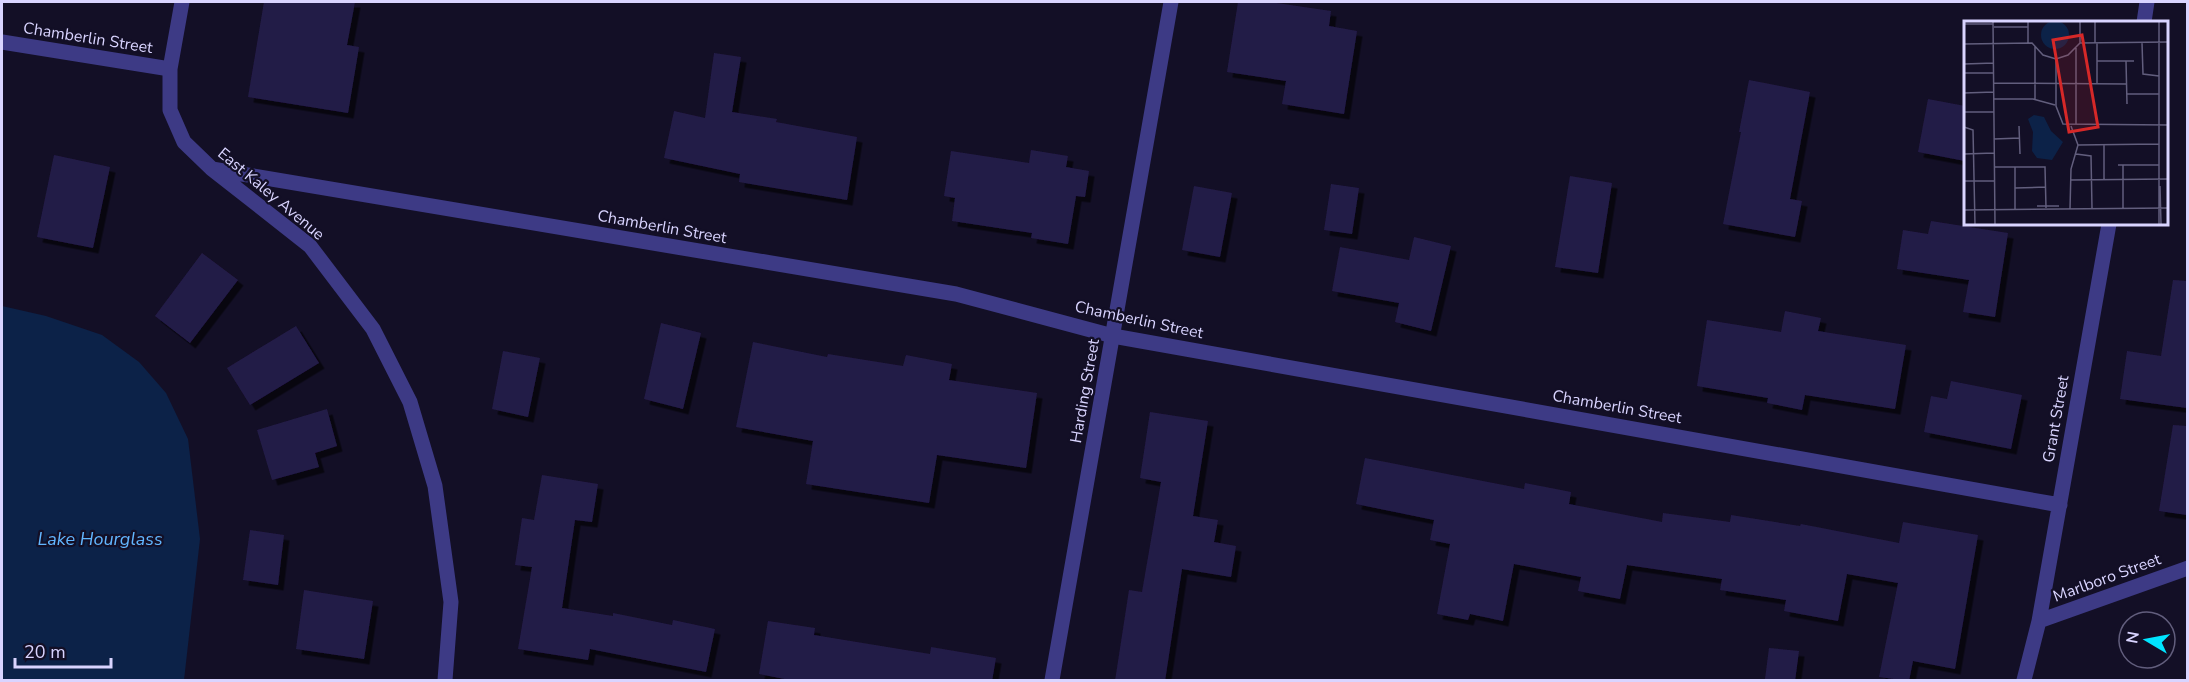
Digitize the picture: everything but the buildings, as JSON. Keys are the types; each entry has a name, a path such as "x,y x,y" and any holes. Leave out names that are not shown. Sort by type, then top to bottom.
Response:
{"street":[{"name":"East Kaley Avenue","path":"182,2 170,69 170,110 184,142 212,170 310,246 373,329 410,402 435,486 451,602 445,681"},
{"name":"Harding Street","path":"1052,681 1171,2"},
{"path":"2144,21 2147,2"},
{"name":"Chamberlin Street","path":"2,42 170,69"},
{"name":"Chamberlin Street","path":"212,170 956,294 1113,336 2060,505"},
{"name":"Grant Street","path":"2024,681 2039,621 2109,225"},
{"name":"Marlboro Street","path":"2039,621 2187,568"}],"water":[{"name":"Lake Hourglass","path":"2,306 46,316 102,335 139,362 166,393 188,439 200,539 184,680 2,680"}]}
